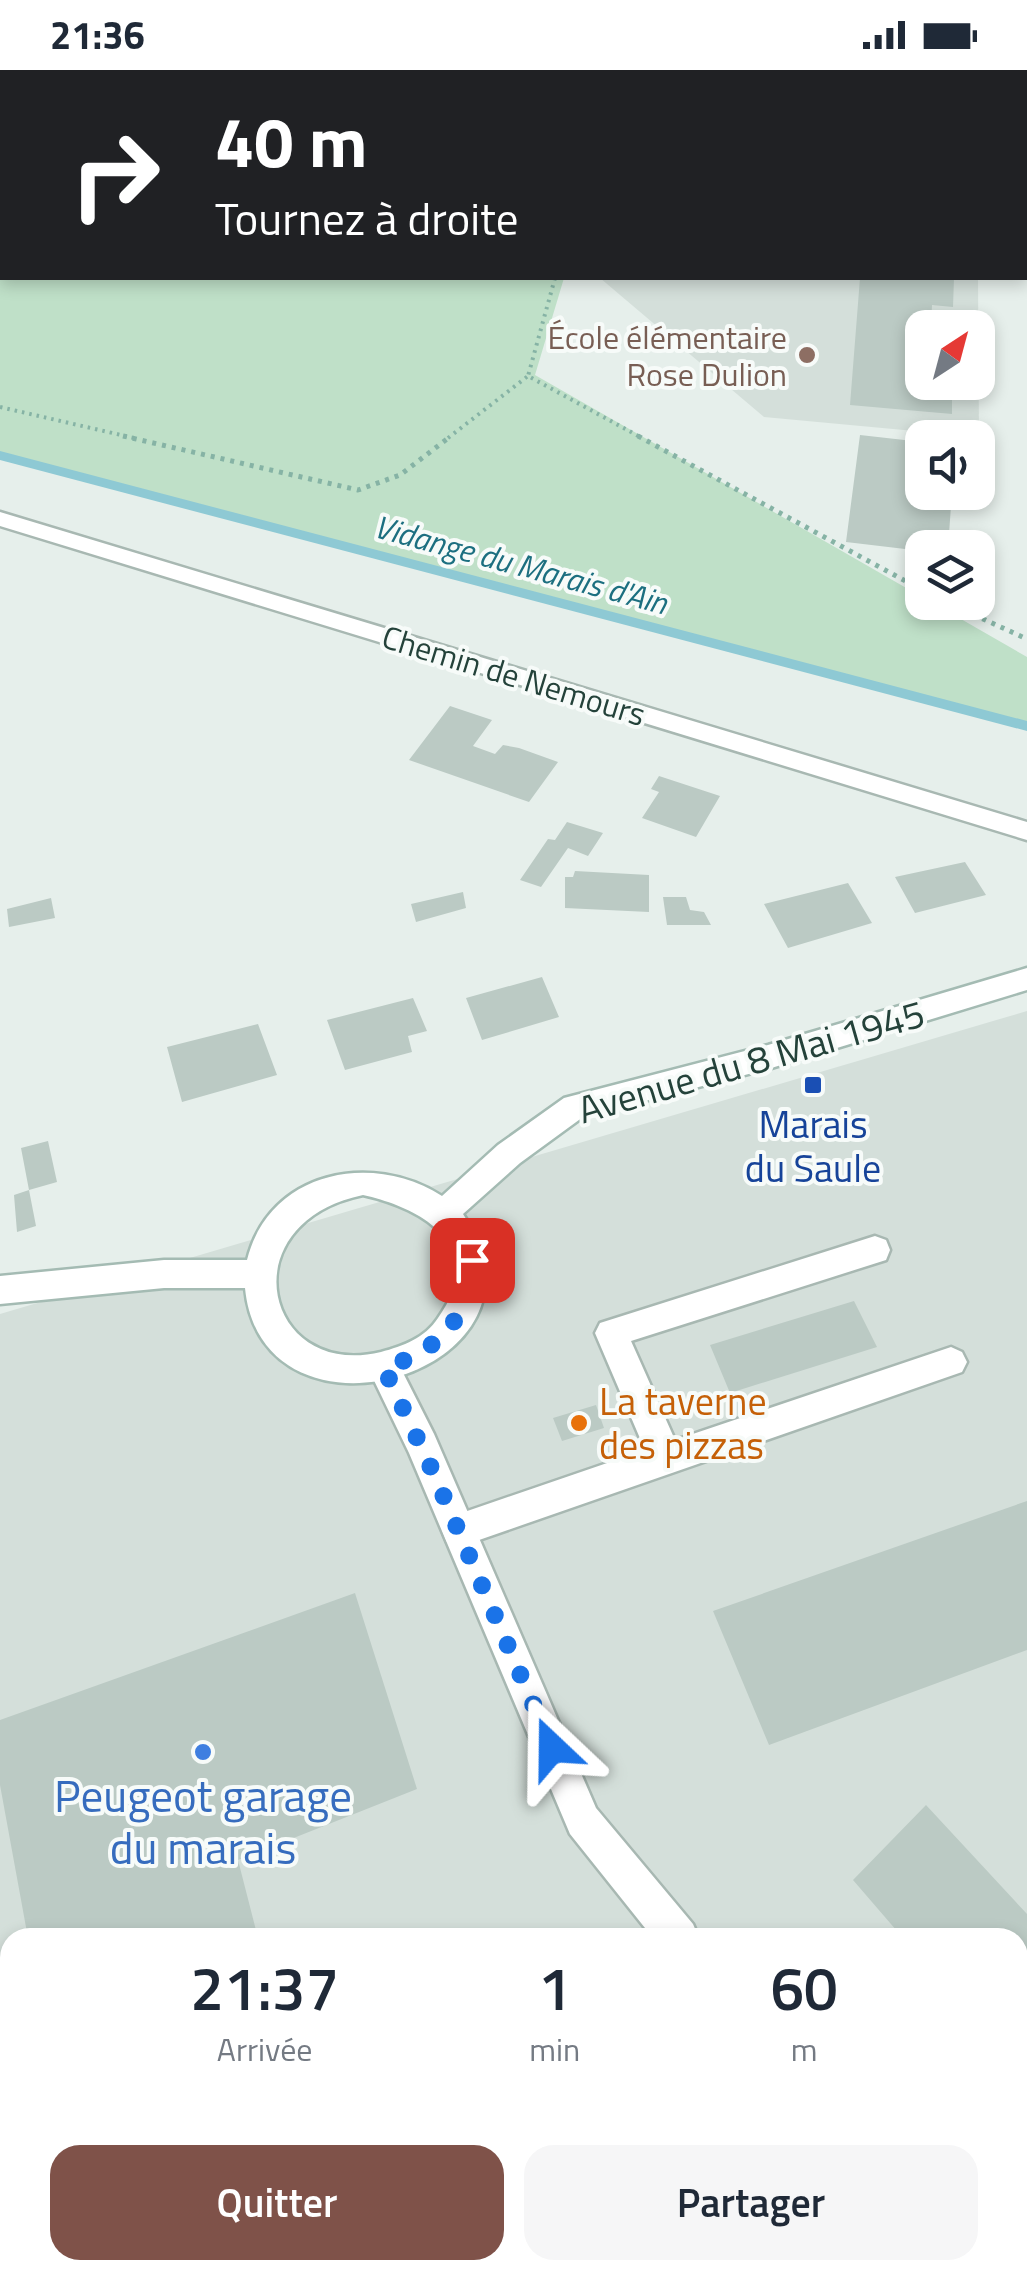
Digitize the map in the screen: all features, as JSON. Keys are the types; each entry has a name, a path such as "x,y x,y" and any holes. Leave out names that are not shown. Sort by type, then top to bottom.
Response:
{"street":[{"name":"Chemin de Nemours","path":"0,519 1027,831"},
{"name":"Avenue du 8 Mai 1945","path":"446,1211 509,1154 574,1107 768,1056 1027,980"},
{"path":"364,1182 394,1184 423,1194 446,1211 463,1234 472,1260 471,1288 460,1315 442,1340 415,1358 384,1368 351,1371 320,1364 293,1349 272,1328 261,1301 258,1274 266,1246 281,1222 304,1202 332,1188 364,1182"},
{"path":"666,1459 612,1333 875,1250"},
{"path":"0,1290 164,1274 258,1274"},
{"path":"459,1530 950,1362"},
{"path":"384,1368 459,1530 583,1822 671,1928"}],"path":[{"path":"0,407 358,490 400,475 528,376 553,280"},
{"path":"528,376 905,581"},
{"path":"985,620 1027,639"}],"shaded area":[{"name":"École élémentaire Rose Dulion","path":"602,280 978,280 978,310 905,310 905,400 979,400 979,420 905,420 905,430 764,417"},
{"path":"1027,1011 1027,1928 0,1928 0,1314"}],"green space":[{"path":"0,280 563,280 535,375 905,587 905,620 963,620 1027,657 1027,728 0,456"}],"water":[{"path":"0,451 1027,721 1027,731 0,460"}],"building":[{"path":"860,280 954,280 953,307 932,305 932,310 905,310 905,400 952,400 952,414 850,405"},
{"path":"860,435 905,440 905,510 951,510 949,530 905,530 905,549 846,542"},
{"path":"450,706 492,720 473,746 495,754 503,745 519,748 558,762 529,802 409,760"},
{"path":"659,776 720,796 696,837 642,818 659,792 651,789"},
{"path":"567,822 603,833 588,856 568,848 541,887 520,880 548,839 555,840"},
{"path":"965,862 986,895 915,913 895,877"},
{"path":"575,871 649,875 649,912 565,908 565,877 573,877"},
{"path":"848,883 872,923 788,948 764,904"},
{"path":"463,892 466,908 416,922 411,904"},
{"path":"663,897 686,897 690,910 704,912 711,925 667,925"},
{"path":"51,898 55,918 9,927 7,909"},
{"path":"542,977 559,1017 482,1040 466,998"},
{"path":"413,998 427,1031 408,1036 412,1052 345,1070 327,1020"},
{"path":"258,1024 277,1075 182,1102 167,1047"},
{"path":"48,1141 57,1182 29,1190 21,1148"},
{"path":"29,1190 36,1226 17,1232 14,1195"},
{"path":"854,1301 877,1347 730,1393 710,1345"},
{"name":"La taverne des pizzas","path":"596,1405 604,1428 562,1441 553,1418"},
{"path":"1027,1501 1027,1650 769,1745 713,1611"},
{"name":"Peugeot garage du marais","path":"355,1593 417,1789 238,1860 255,1928 26,1928 0,1785 0,1720"},
{"path":"926,1805 1027,1914 1027,1928 894,1928 853,1880"}],"place":[{"name":"École élémentaire Rose Dulion","path":"807,355"},
{"name":"Marais du Saule","path":"813,1085"},
{"name":"La taverne des pizzas","path":"579,1423"},
{"name":"Peugeot garage du marais","path":"203,1752"}],"route":[{"path":"472,1260 471,1288 460,1315 442,1340 415,1358 384,1368 422,1446 552,1748"}],"water label":[{"name":"Vidange du Marais d'Ain","path":"521,564"}]}
